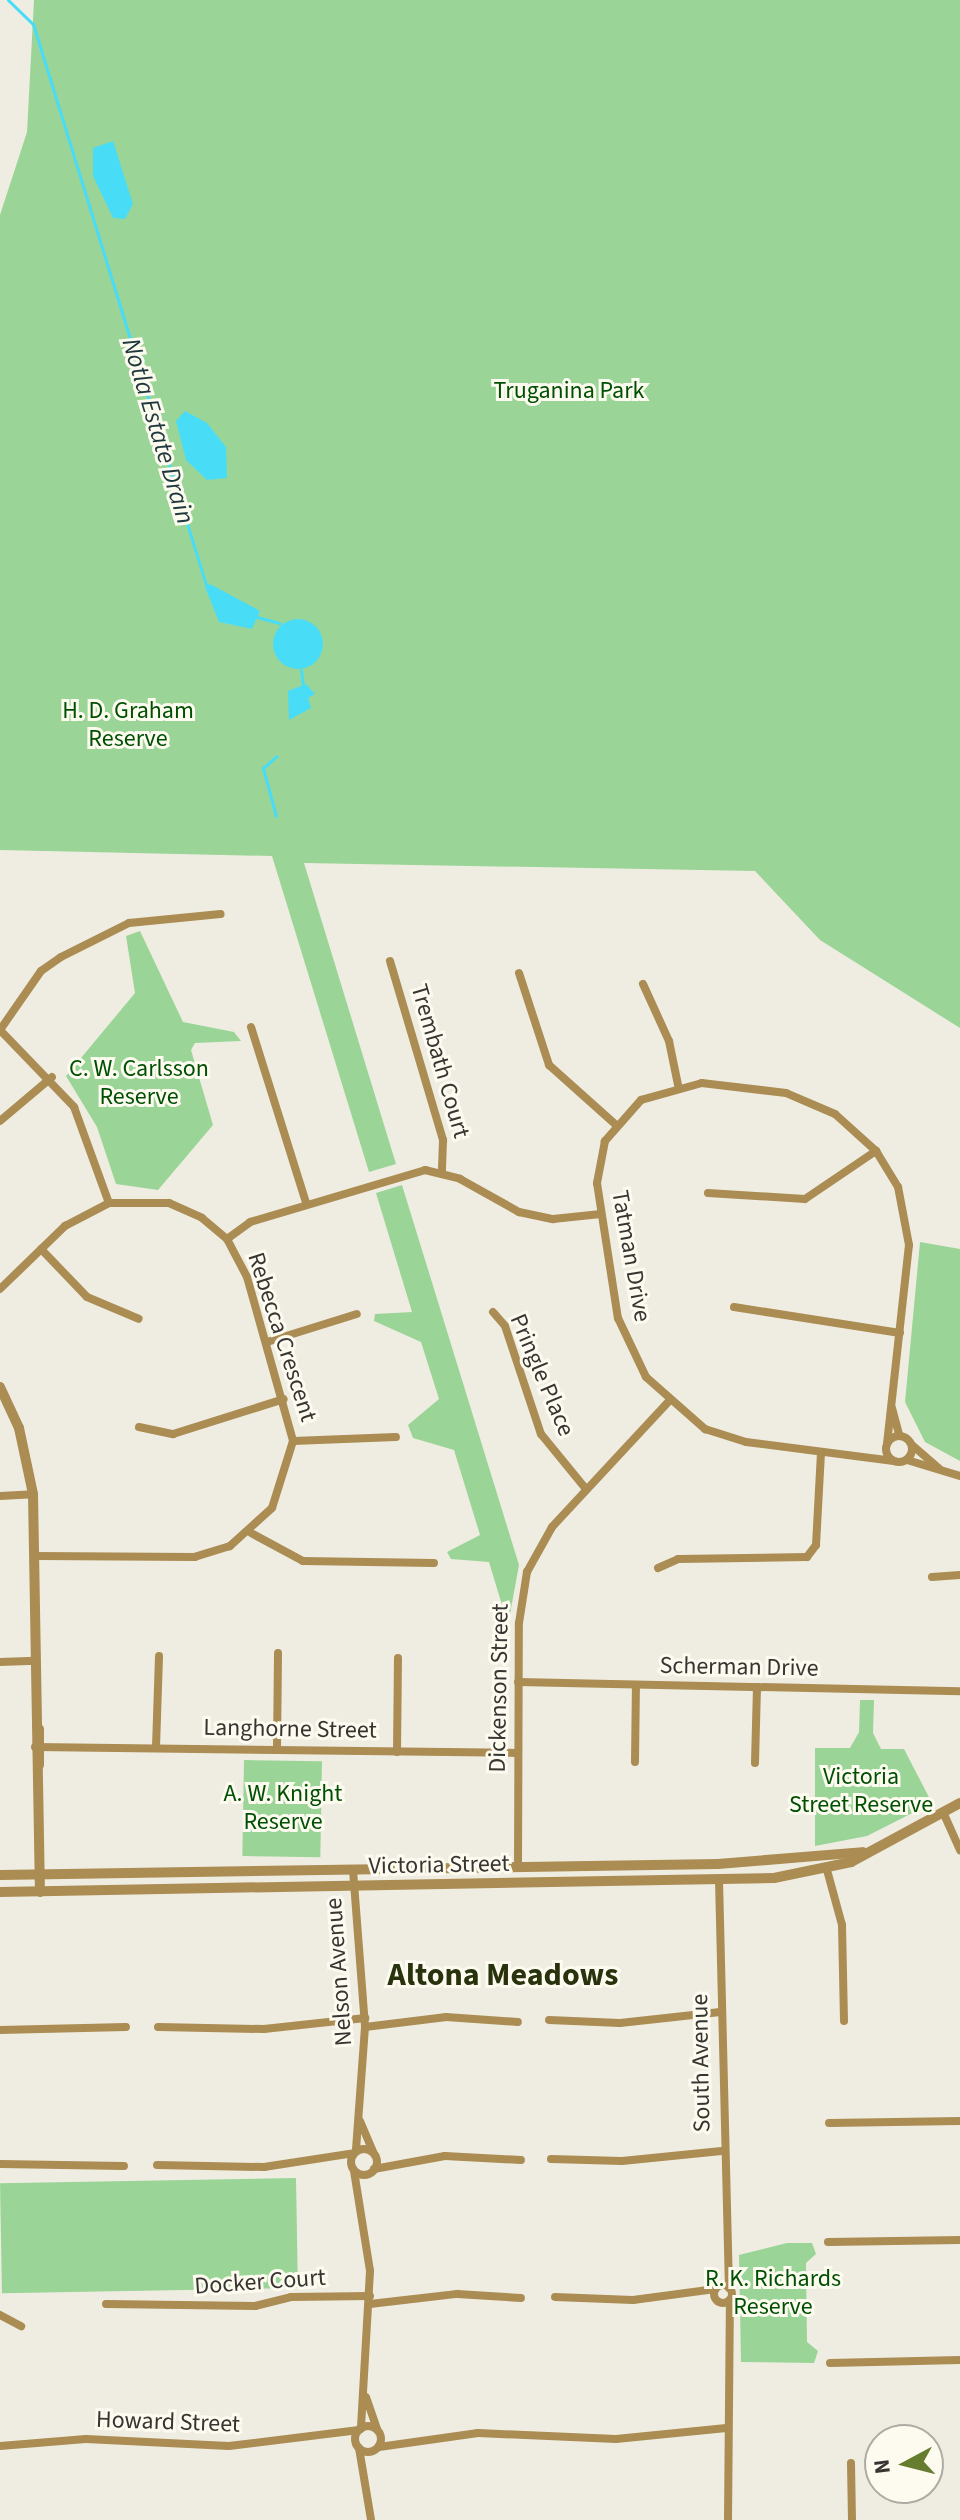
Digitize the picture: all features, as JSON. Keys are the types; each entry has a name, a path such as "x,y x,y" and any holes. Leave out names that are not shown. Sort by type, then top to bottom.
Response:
{"street":[{"path":"109,1203 91,1137 52,1077 0,1030 41,971 61,957 129,923 221,914"},
{"name":"Trembath Court","path":"390,961 443,1140 442,1172"},
{"path":"519,973 549,1065 616,1125"},
{"path":"643,984 669,1041 678,1085"},
{"path":"251,1027 306,1203"},
{"path":"0,1121 52,1077"},
{"name":"Tatman Drive","path":"861,1458 886,1446 900,1333 908,1221 876,1151 811,1100 678,1085 641,1100 616,1125 600,1160 601,1214 618,1318 631,1354 668,1402 705,1429 821,1453 861,1458 894,1461"},
{"path":"708,1193 805,1199 876,1151"},
{"path":"227,1239 250,1222 404,1173 442,1172 519,1212 553,1219 601,1214"},
{"name":"Rebecca Crescent","path":"0,1289 76,1218 109,1203 169,1203 227,1239 267,1342 293,1441 282,1492 251,1533 195,1557 35,1556"},
{"path":"41,1249 98,1304 139,1319"},
{"path":"734,1307 900,1333"},
{"name":"Pringle Place","path":"493,1312 505,1326 541,1434 586,1489"},
{"path":"267,1342 357,1314"},
{"path":"0,1387 19,1428 33,1494 40,1892"},
{"path":"139,1427 173,1434 284,1399"},
{"name":"Dickenson Street","path":"518,1884 518,1682 527,1572 586,1489 668,1402"},
{"name":"Tatman Drive","path":"891,1407 899,1435"},
{"path":"941,1470 899,1435 886,1446 894,1461 907,1460 960,1476"},
{"path":"293,1441 396,1437"},
{"path":"907,1460 912,1445"},
{"path":"658,1568 678,1559 807,1557 816,1545 821,1453"},
{"path":"0,1496 33,1494"},
{"path":"251,1533 303,1561 434,1563"},
{"path":"932,1577 960,1575"},
{"path":"277,1749 278,1653"},
{"path":"156,1747 159,1656"},
{"path":"397,1752 398,1658"},
{"path":"0,1662 36,1661"},
{"name":"Scherman Drive","path":"518,1682 960,1691"},
{"path":"635,1762 636,1685"},
{"path":"755,1763 757,1687"},
{"name":"Langhorne Street","path":"38,1747 517,1753"},
{"name":"Victoria Street","path":"0,1892 719,1880 827,1870 873,1850 960,1803"},
{"path":"943,1812 960,1850"},
{"name":"Victoria Street","path":"0,1875 718,1864 823,1859 873,1850"},
{"path":"823,1859 842,1925 844,2021"},
{"name":"South Avenue","path":"718,1864 724,2261 730,2300"},
{"name":"Nelson Avenue","path":"353,1870 365,2022 354,2170"},
{"path":"549,2020 620,2023 720,2012"},
{"path":"158,2027 264,2029 446,2017 518,2022"},
{"path":"0,2030 126,2027"},
{"name":"Nelson Avenue","path":"360,2121 374,2154"},
{"path":"829,2123 960,2121"},
{"path":"551,2159 622,2161 722,2151"},
{"path":"157,2165 264,2167 355,2152 374,2154 396,2165"},
{"path":"362,2207 374,2154"},
{"path":"326,2158 354,2170 372,2171 445,2156 521,2160"},
{"path":"0,2164 124,2166"},
{"path":"354,2170 362,2207 370,2300 365,2392 357,2445 365,2473 371,2520"},
{"path":"828,2242 960,2240"},
{"name":"South Avenue","path":"716,2301 716,2288 724,2261"},
{"path":"555,2297 633,2300 729,2288"},
{"path":"691,2291 716,2301 730,2300 725,2329 728,2520"},
{"name":"Docker Court","path":"106,2304 255,2306 291,2297 370,2300 457,2294 521,2298"},
{"path":"716,2301 725,2329"},
{"path":"0,2315 21,2326"},
{"path":"830,2363 960,2360"},
{"path":"365,2392 379,2432 376,2449 365,2473"},
{"path":"376,2449 400,2443 496,2433 616,2439 726,2428"},
{"name":"Howard Street","path":"0,2446 86,2439 229,2446 360,2430 379,2432"},
{"path":"379,2432 400,2443"},
{"name":"Howard Street","path":"335,2435 376,2449"},
{"path":"851,2463 852,2520"}],"green space":[{"name":"Truganina Park","path":"34,0 960,0 960,1028 820,940 755,871 304,863 396,1164 369,1172 272,856 0,850 0,215 27,132"},
{"name":"C. W. Carlsson Reserve","path":"140,931 183,1022 234,1032 241,1041 195,1043 191,1050 213,1125 158,1190 116,1184 97,1127 66,1076 135,993 126,936"},
{"path":"402,1185 519,1565 508,1625 489,1562 451,1559 447,1552 480,1535 454,1450 413,1438 408,1425 439,1399 421,1342 374,1321 375,1314 412,1312 376,1193"},
{"path":"920,1242 960,1249 960,1461 925,1442 905,1402"},
{"name":"Victoria Street Reserve","path":"860,1700 874,1700 873,1733 881,1749 904,1749 932,1803 867,1836 815,1846 815,1748 850,1748 859,1732"},
{"name":"A. W. Knight Reserve","path":"244,1760 322,1761 320,1857 242,1856"},
{"path":"296,2178 298,2288 2,2293 0,2183"},
{"name":"R. K. Richards Reserve","path":"787,2243 812,2243 816,2254 806,2263 807,2342 818,2351 814,2363 741,2362 739,2255"}],"water":[{"path":"113,141 133,204 125,219 113,218 93,176 93,148"},
{"path":"185,411 207,423 226,447 227,478 207,480 186,460 176,421"},
{"path":"210,584 260,611 252,629 219,622 205,587"},
{"path":"298,619 316,626 323,644 316,662 298,669 280,662 273,644 280,626"},
{"path":"306,684 315,694 308,698 311,708 289,720 288,691"}],"waterway":[{"name":"Notla Estate Drain","path":"8,0 33,24 206,585"},
{"name":"Notla Estate Drain","path":"257,617 280,623"},
{"name":"Notla Estate Drain","path":"301,670 303,686"},
{"name":"Notla Estate Drain","path":"276,816 263,768 277,756"}],"district":[{"name":"Altona Meadows","path":"503,1975"}],"park label":[{"name":"H. D. Graham Reserve","path":"128,725"}]}
